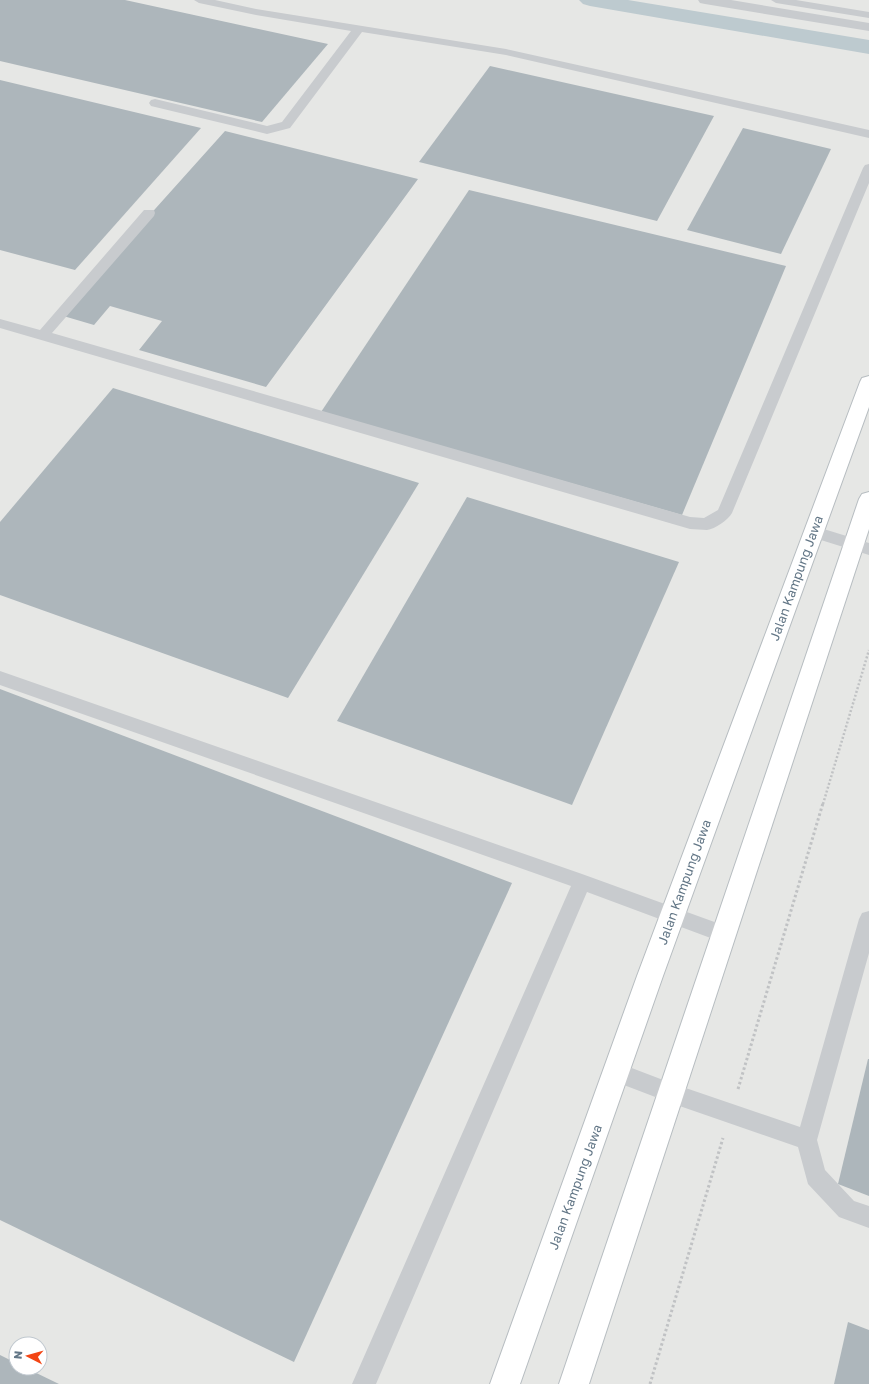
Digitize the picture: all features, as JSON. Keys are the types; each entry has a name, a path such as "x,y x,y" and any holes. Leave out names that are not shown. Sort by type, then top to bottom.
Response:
{"street":[{"path":"705,0 869,27"},
{"name":"Jalan Kampung Jawa","path":"505,1384 673,914 869,382"},
{"path":"574,1384 724,934 861,547 869,499"}],"lane":[{"path":"199,0 256,12 506,52 869,134"},
{"path":"776,0 869,15"},
{"path":"155,103 267,130 286,125 359,28"},
{"path":"0,323 690,523 707,524 724,513 869,168"},
{"path":"42,336 149,214"},
{"path":"814,532 861,547"},
{"path":"0,678 673,914 724,934"},
{"path":"364,1384 582,882"},
{"path":"869,920 807,1140 816,1176 847,1209 869,1217"},
{"path":"616,1072 671,1093 807,1140"}],"path":[{"path":"650,1384 869,650"}],"shaded area":[{"path":"0,0 869,0 869,1384 0,1384"}],"building":[{"path":"0,0 125,0 328,44 262,122 0,61"},
{"path":"490,66 714,116 657,221 419,162"},
{"path":"0,80 201,128 75,270 0,250"},
{"path":"743,128 831,149 781,254 687,230"},
{"path":"225,131 418,179 266,387 139,350 162,321 110,306 94,325 60,315"},
{"path":"469,190 786,266 682,515 321,412"},
{"path":"113,388 419,483 288,698 0,595 0,522"},
{"path":"467,497 679,562 572,805 337,721"},
{"path":"0,689 512,883 294,1362 0,1220"},
{"path":"869,1059 869,1196 838,1184"},
{"path":"848,1322 869,1330 869,1384 834,1384"},
{"path":"0,1355 8,1359 8,1376 42,1376 59,1384 0,1384"}],"waterway":[{"path":"590,0 869,47"}]}
